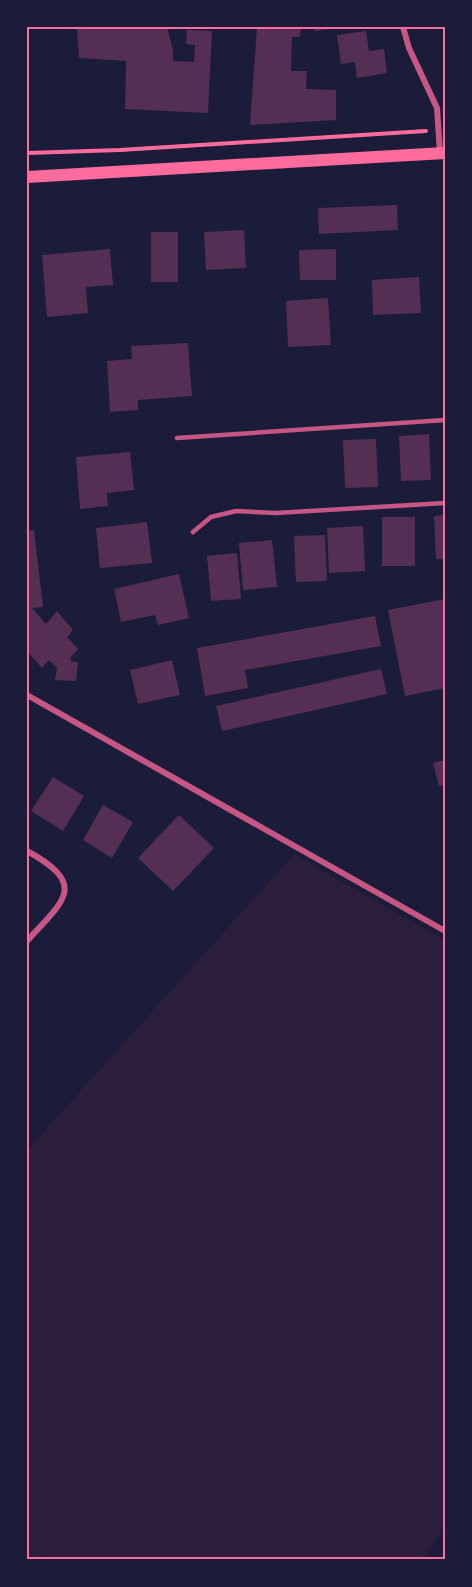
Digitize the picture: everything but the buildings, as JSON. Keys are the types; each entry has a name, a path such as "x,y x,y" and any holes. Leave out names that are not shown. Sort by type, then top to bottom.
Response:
{"main road":[{"path":"27,177 442,153"}],"street":[{"path":"403,27 409,48 437,108 442,153"},
{"path":"27,695 445,931"},
{"path":"27,851 50,864 62,877 66,888 61,904 27,941"}],"lane":[{"path":"177,438 445,420"},
{"path":"193,532 211,517 236,511 276,513 445,503"}],"path":[{"path":"27,153 120,150 439,130"}],"shaded area":[{"path":"294,854 445,940 445,1524 424,1560 27,1560 27,1150"}]}
